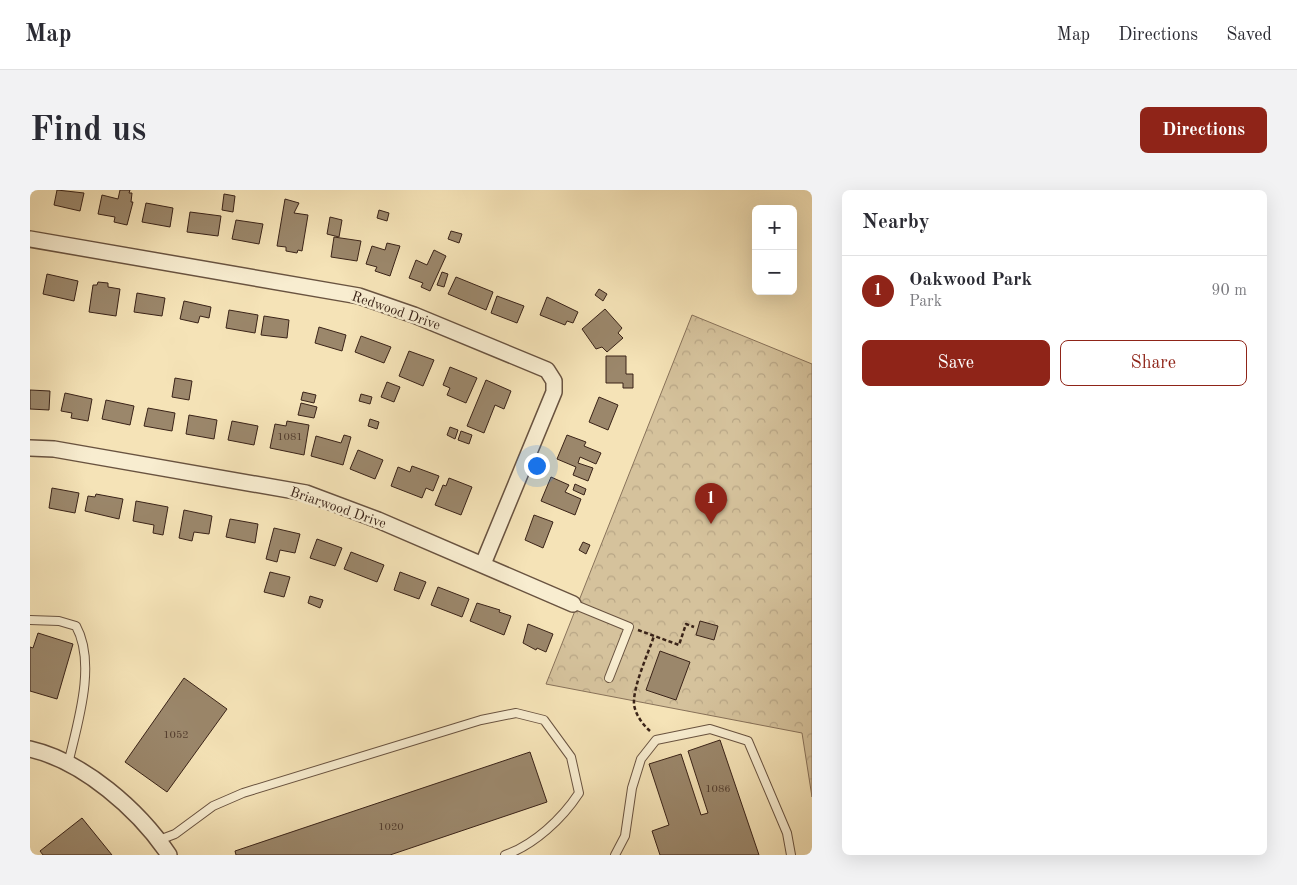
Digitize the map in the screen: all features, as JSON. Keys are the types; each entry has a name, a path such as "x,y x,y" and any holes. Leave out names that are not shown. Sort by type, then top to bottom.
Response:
{"street":[{"name":"Redwood Drive","path":"30,239 359,296 414,316 546,370 554,381 554,392 483,564"},
{"name":"Briarwood Drive","path":"30,448 54,449 306,493 378,520 573,604"},
{"path":"30,749 43,752 68,764 114,795 137,815 159,840 169,855"}],"lane":[{"path":"573,604 629,627 609,678"},
{"path":"30,620 59,621 76,626 85,650 82,705 68,764"},
{"path":"159,840 175,834 213,806 243,792 481,720 516,713 544,720 571,757 579,794 565,814 518,850 505,855"},
{"path":"615,855 625,836 632,788 641,759 656,740 710,729 748,741 787,833 791,855"}],"path":[{"path":"629,627 679,645 686,624 694,627"},
{"path":"654,636 636,692 634,705 642,724 656,740"}],"green space":[{"path":"692,315 812,364 812,797 802,733 546,684"}],"building":[{"path":"57,190 84,193 80,211 54,205"},
{"path":"120,190 130,190 129,193 132,193 131,202 133,202 127,225 114,222 115,217 98,214 102,195 118,199"},
{"path":"224,194 235,196 233,212 222,210"},
{"path":"285,199 299,203 294,213 308,215 302,251 298,250 297,253 286,251 286,247 277,246"},
{"path":"146,203 173,208 170,227 142,222"},
{"path":"379,210 389,213 387,221 377,218"},
{"path":"190,212 221,216 218,236 187,232"},
{"path":"330,217 342,220 339,237 327,234"},
{"path":"236,220 263,224 259,244 232,239"},
{"path":"451,231 462,234 459,243 448,239"},
{"path":"334,237 361,241 357,261 331,257"},
{"path":"387,243 400,246 390,276 375,271 377,267 366,264 372,246 385,250"},
{"path":"434,250 446,256 430,291 421,287 423,283 409,278 416,260 427,265"},
{"path":"442,272 448,274 444,287 437,285"},
{"path":"47,274 78,281 74,301 43,294"},
{"path":"456,277 493,292 486,310 448,294"},
{"path":"98,282 108,283 108,287 120,289 116,316 89,312 93,285 97,285"},
{"path":"599,289 607,294 603,301 595,295"},
{"path":"137,293 165,298 162,316 134,312"},
{"path":"497,296 524,306 517,323 491,313"},
{"path":"547,297 578,312 573,323 567,321 565,325 540,315"},
{"path":"184,301 211,307 209,318 200,316 198,323 180,319"},
{"path":"605,309 622,328 618,333 623,338 607,352 602,347 596,349 582,329"},
{"path":"229,310 258,315 255,333 226,328"},
{"path":"264,316 289,320 287,338 261,335"},
{"path":"319,327 346,335 342,351 315,343"},
{"path":"361,336 391,347 384,363 355,352"},
{"path":"409,351 434,360 423,386 399,376"},
{"path":"606,356 626,356 626,374 633,374 633,388 623,388 623,383 606,383"},
{"path":"450,367 477,378 466,403 447,395 450,388 443,385"},
{"path":"175,378 192,381 189,400 172,397"},
{"path":"486,380 511,391 504,409 495,405 484,433 467,426"},
{"path":"387,382 400,387 394,402 381,397"},
{"path":"30,390 50,391 49,410 30,409"},
{"path":"303,392 316,395 314,403 301,400"},
{"path":"65,393 92,399 88,421 71,418 72,413 61,411"},
{"path":"361,394 372,397 370,404 359,401"},
{"path":"599,397 618,405 608,430 589,422"},
{"path":"106,400 134,406 130,425 102,419"},
{"path":"301,403 317,407 314,418 298,415"},
{"path":"148,408 175,413 172,431 144,426"},
{"path":"189,415 217,420 214,439 186,434"},
{"path":"370,419 379,422 377,429 368,426"},
{"path":"232,421 258,426 254,445 228,440"},
{"path":"287,421 309,425 304,455 270,448 275,424 286,426"},
{"path":"450,427 458,430 455,439 447,435"},
{"path":"461,431 472,435 469,444 458,440"},
{"path":"344,435 351,437 343,465 311,456 316,436 341,443"},
{"path":"567,435 586,442 584,446 601,453 596,464 580,457 578,463 593,468 588,481 573,475 576,467 557,459"},
{"path":"358,450 383,460 375,479 350,469"},
{"path":"412,466 439,476 433,491 426,488 422,498 391,486 398,467 410,472"},
{"path":"551,477 569,485 565,492 581,499 575,515 541,501"},
{"path":"449,478 472,487 461,515 435,505 443,485 446,486"},
{"path":"575,484 586,489 584,495 573,490"},
{"path":"52,488 79,493 75,513 49,508"},
{"path":"96,494 123,499 119,519 85,511 88,496 95,497"},
{"path":"136,501 168,507 163,535 153,533 154,525 133,521"},
{"path":"184,510 212,516 209,534 194,532 192,541 179,538"},
{"path":"534,515 553,522 543,548 525,540"},
{"path":"230,519 258,524 255,543 226,537"},
{"path":"274,528 300,534 295,553 280,550 277,562 266,559"},
{"path":"317,539 342,548 335,566 310,558"},
{"path":"583,542 590,545 586,554 579,550"},
{"path":"351,552 384,565 377,582 344,569"},
{"path":"270,572 290,577 284,597 264,592"},
{"path":"400,572 426,582 419,599 394,590"},
{"path":"438,587 469,599 462,617 431,605"},
{"path":"310,596 323,600 320,608 308,603"},
{"path":"477,603 500,610 499,612 511,616 504,635 470,621"},
{"path":"700,621 718,626 714,640 696,635"},
{"path":"528,624 553,634 546,652 537,648 536,650 523,643"},
{"path":"38,633 73,644 57,699 30,691 30,647 33,648"},
{"path":"660,651 690,662 676,700 646,690"},
{"path":"184,678 227,709 167,792 125,762"},
{"path":"720,740 759,855 660,855 652,831 669,825 649,764 681,754 701,815 708,813 688,751"},
{"path":"530,752 547,802 390,855 236,855 235,851"},
{"path":"82,818 112,855 43,855 40,851"}],"place":[{"name":"Oakwood Park","path":"711,524"}]}
